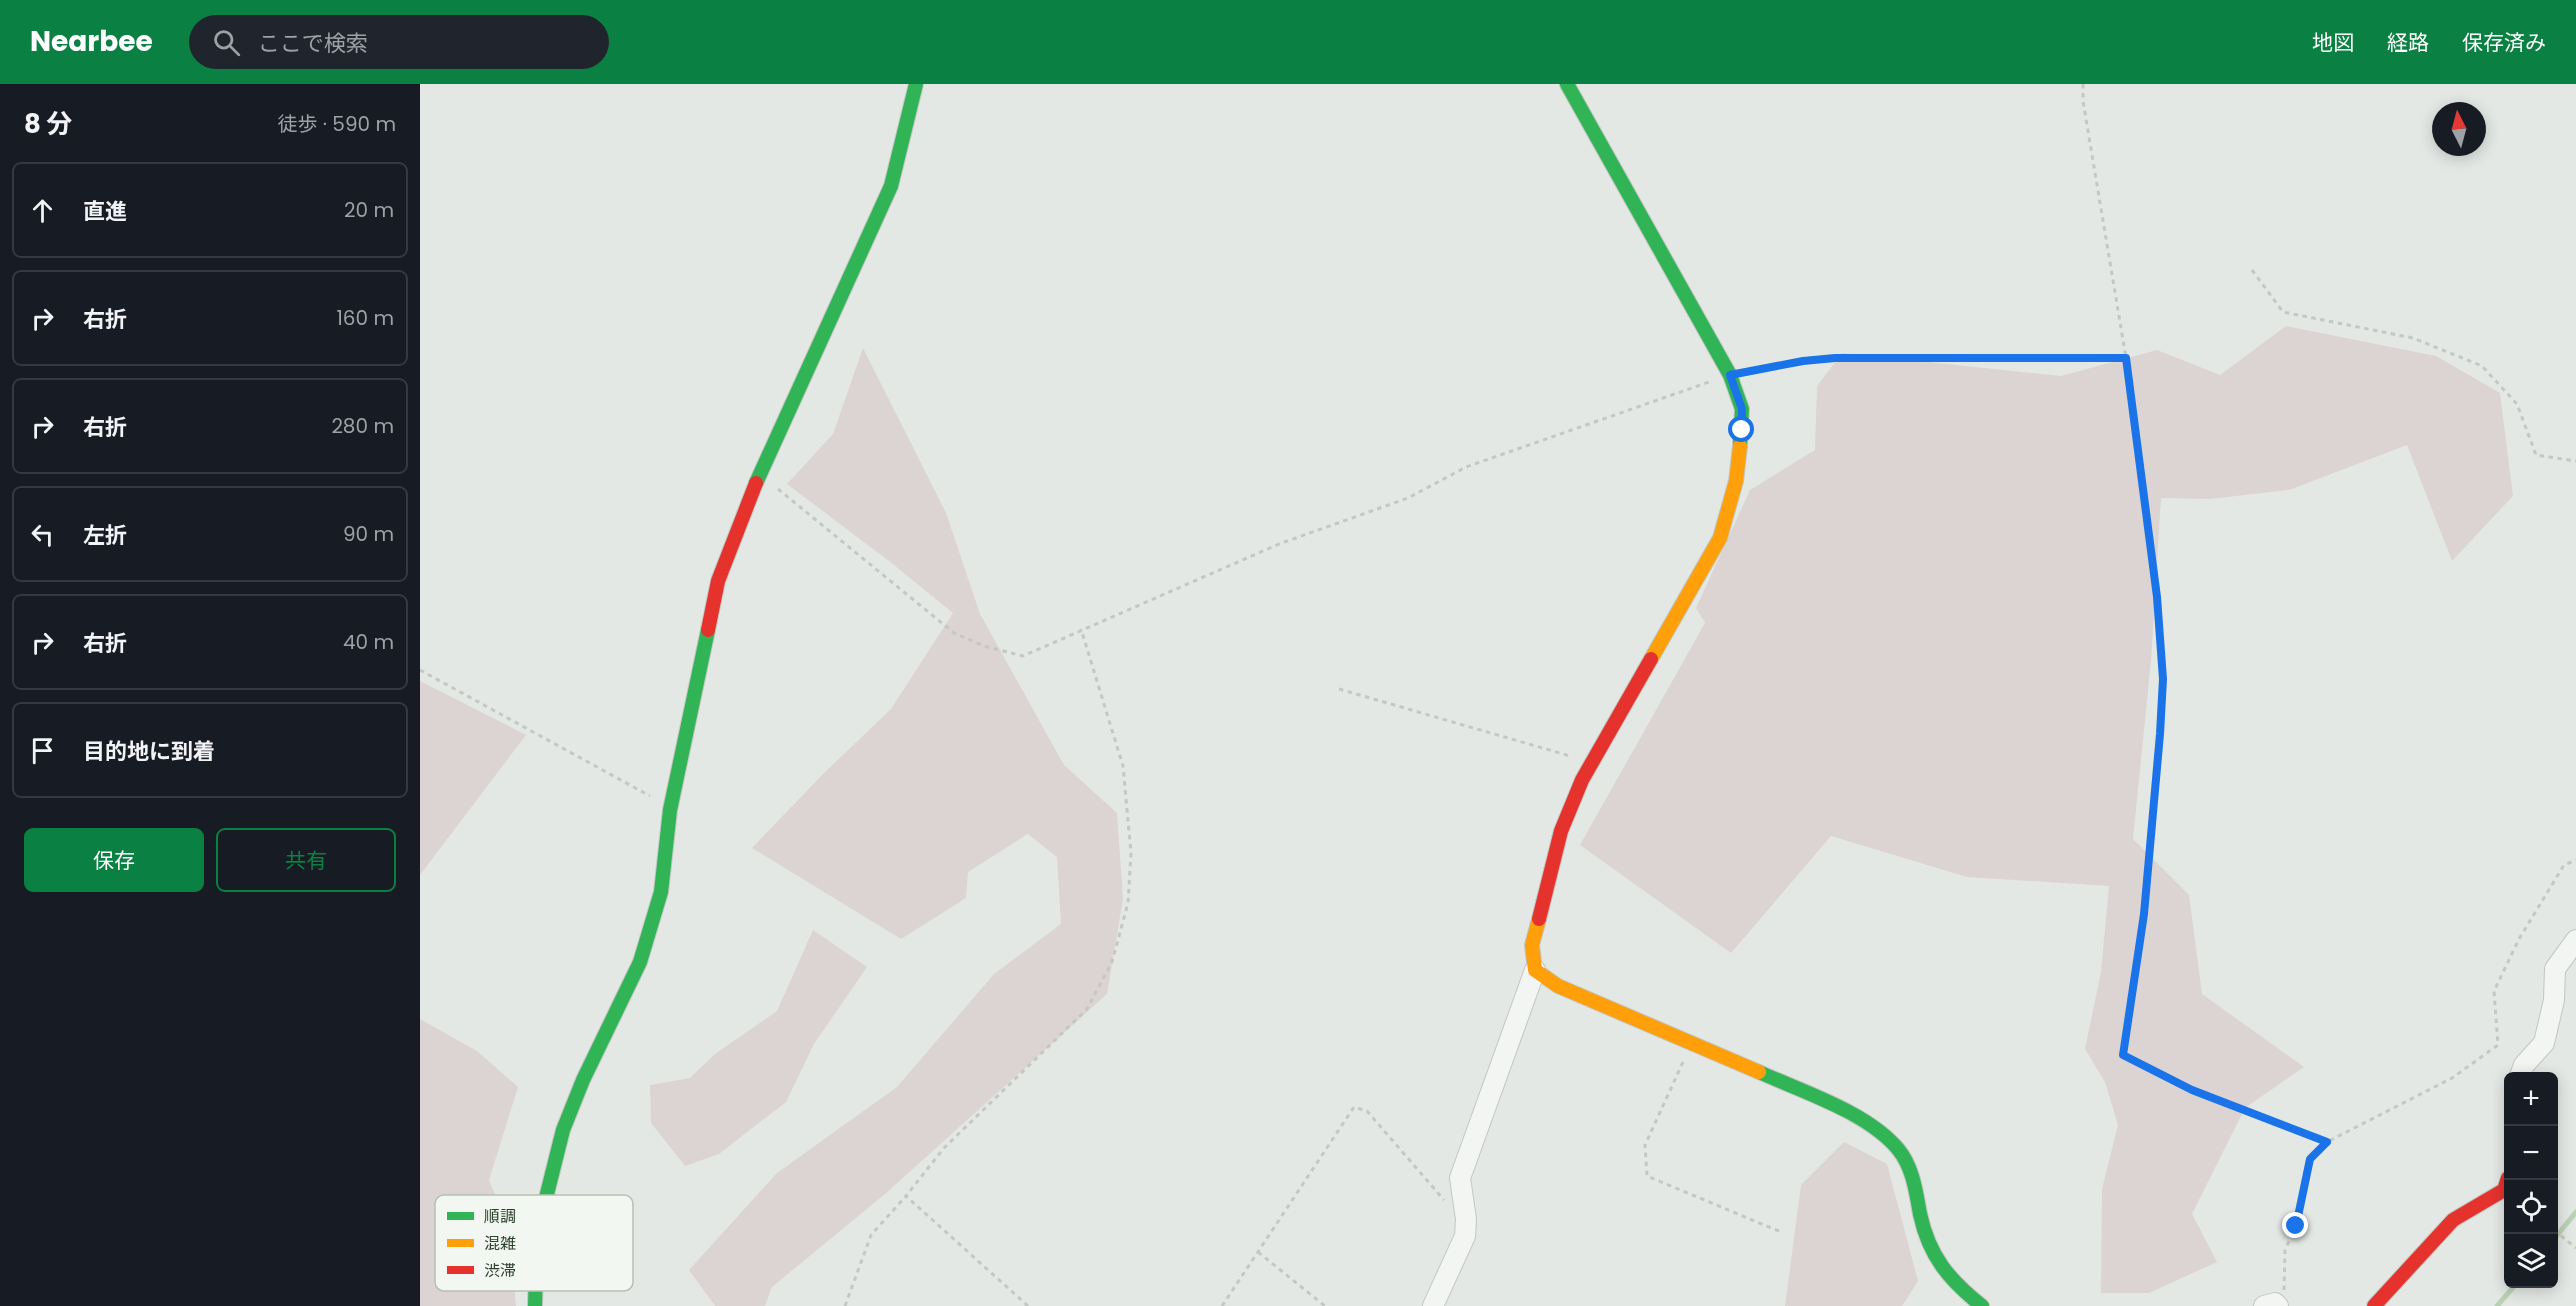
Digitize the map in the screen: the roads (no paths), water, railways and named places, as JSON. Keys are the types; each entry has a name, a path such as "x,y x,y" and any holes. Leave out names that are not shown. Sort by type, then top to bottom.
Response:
{"street":[{"path":"546,1195 563,1130 583,1080 640,962 661,892 670,810 718,581 760,474 891,186 916,84"},
{"path":"1433,1306 1465,1236 1460,1178 1535,970 1532,945 1561,831 1592,762 1720,538 1736,481 1742,430 1742,409 1730,375 1568,84"},
{"path":"2522,1072 2524,1065 2544,1043 2554,999 2555,969 2576,940"},
{"path":"1535,970 1558,986 1693,1042 1864,1120 1882,1131 1901,1152 1915,1181 1933,1255 1950,1280 1982,1306"},
{"path":"2374,1306 2453,1220 2504,1190 2507,1180"},
{"path":"535,1291 535,1306"}],"waterway":[{"path":"2558,1234 2576,1212"},
{"path":"2497,1306 2513,1288"}]}
